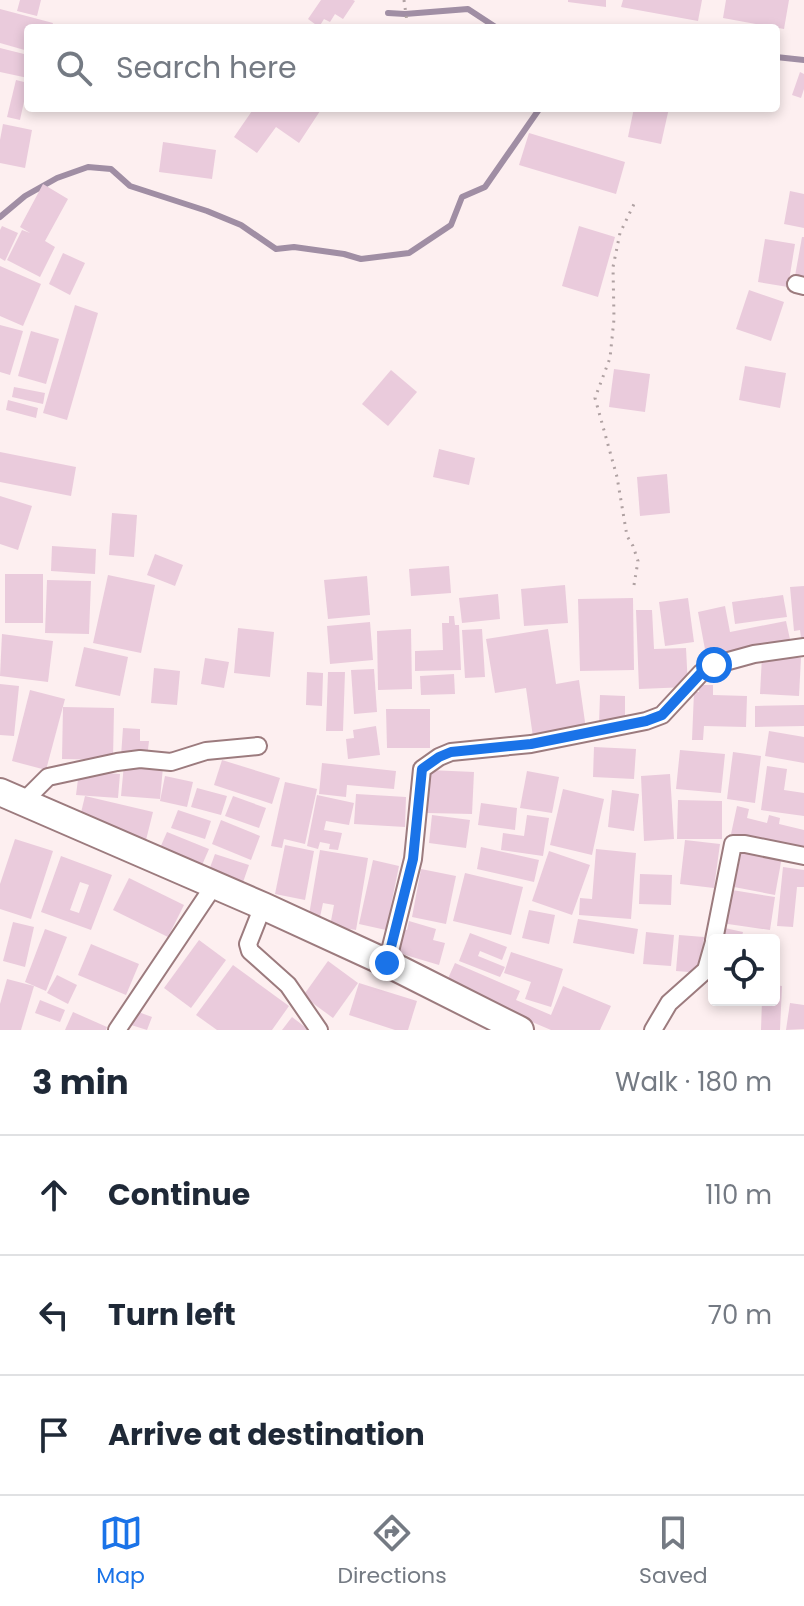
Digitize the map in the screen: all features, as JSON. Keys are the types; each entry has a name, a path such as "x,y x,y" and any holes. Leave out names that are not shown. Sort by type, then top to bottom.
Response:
{"main road":[{"path":"12,797 263,906 387,963 520,1030"}],"street":[{"path":"387,963 413,859 422,769 451,752 531,744 646,721 662,715 701,673 714,665 754,654 804,647"},
{"path":"12,797 48,777 117,762 140,759 171,762 206,751 258,746"},
{"path":"715,934 733,844 804,856"},
{"path":"117,1030 215,884"},
{"path":"263,906 248,944 250,951 288,985 319,1030"},
{"path":"653,1030 669,1003 706,970 708,963"}],"path":[{"path":"404,0 407,22"},
{"path":"634,585 638,561 627,536 617,477 595,398 610,358 614,319 613,267 620,233 635,202"}],"building":[{"path":"20,0 41,0 37,16 17,11"},
{"path":"321,0 355,1 343,19 335,14 330,22 324,19 321,24 315,24 308,19"},
{"path":"606,0 606,7 568,2"},
{"path":"623,0 702,0 698,21 621,7"},
{"path":"726,0 789,0 784,29 780,28 780,24 756,24 723,18"},
{"path":"0,9 53,23 24,24 24,50 0,43"},
{"path":"0,48 24,54 24,77 0,72"},
{"path":"800,72 804,74 801,98 792,95"},
{"path":"16,80 24,82 20,120 7,117"},
{"path":"251,112 319,112 299,143 276,127 257,153 234,137"},
{"path":"633,112 668,112 661,144 628,137"},
{"path":"3,124 32,130 25,168 0,163"},
{"path":"529,133 625,162 616,194 519,165"},
{"path":"163,142 216,150 212,179 159,172"},
{"path":"43,184 68,199 45,241 55,247 40,277 7,260 22,230 30,233 20,227"},
{"path":"790,191 804,194 804,228 784,224"},
{"path":"2,226 18,233 5,261 0,258"},
{"path":"579,226 615,237 598,297 562,286"},
{"path":"804,237 804,278 795,276"},
{"path":"765,239 795,244 788,287 758,282"},
{"path":"63,253 85,263 70,295 49,284"},
{"path":"0,266 41,284 23,326 0,316"},
{"path":"749,290 784,302 771,341 736,329"},
{"path":"75,305 98,313 67,420 43,413"},
{"path":"0,325 23,331 10,375 0,372"},
{"path":"31,331 59,339 46,384 18,376"},
{"path":"745,366 786,373 780,408 739,400"},
{"path":"614,369 650,374 645,412 609,407"},
{"path":"391,370 417,392 388,426 362,404"},
{"path":"14,387 45,393 43,404 12,397"},
{"path":"8,400 38,408 36,418 6,410"},
{"path":"439,449 475,458 469,485 433,477"},
{"path":"0,452 76,467 71,496 0,482"},
{"path":"667,474 670,513 640,516 637,477"},
{"path":"0,496 32,506 18,550 0,544"},
{"path":"112,513 137,515 134,557 109,555"},
{"path":"52,546 96,549 95,574 51,571"},
{"path":"155,554 183,565 175,586 147,575"},
{"path":"449,566 451,593 411,596 409,569"},
{"path":"5,574 43,574 43,623 5,623"},
{"path":"108,575 155,585 141,653 93,643"},
{"path":"367,576 370,615 328,619 324,580"},
{"path":"47,580 91,581 89,634 45,633"},
{"path":"565,585 568,623 524,626 521,589"},
{"path":"804,586 802,646 800,630 794,631 790,587"},
{"path":"498,594 500,619 462,623 459,598"},
{"path":"783,595 787,617 735,624 732,602"},
{"path":"633,598 634,670 580,671 578,599"},
{"path":"688,598 694,642 665,646 659,602"},
{"path":"725,606 730,632 786,621 791,644 707,660 698,612"},
{"path":"636,610 652,610 654,649 686,648 688,687 639,689"},
{"path":"449,616 454,616 455,625 459,625 461,670 415,671 415,651 443,650 442,623 449,623"},
{"path":"370,622 373,660 330,664 327,626"},
{"path":"238,628 274,632 270,677 234,673"},
{"path":"411,629 412,689 378,690 377,631"},
{"path":"482,629 485,677 465,678 462,630"},
{"path":"548,629 556,684 579,680 586,729 533,737 526,688 495,693 486,639"},
{"path":"2,634 53,641 48,682 0,676"},
{"path":"84,647 128,657 120,696 75,686"},
{"path":"762,656 801,658 799,696 760,694"},
{"path":"205,658 229,662 224,688 201,684"},
{"path":"154,668 180,671 177,705 151,703"},
{"path":"374,669 377,712 354,714 351,670"},
{"path":"307,672 323,673 322,706 306,705"},
{"path":"328,672 345,672 343,731 326,731"},
{"path":"454,674 455,694 421,695 420,676"},
{"path":"0,684 19,686 14,736 0,735"},
{"path":"699,685 713,685 713,695 747,696 746,727 704,726 703,740 692,740 694,692 699,692"},
{"path":"30,690 65,699 46,770 12,761"},
{"path":"600,695 625,696 625,725 599,725"},
{"path":"804,705 804,726 755,727 755,706"},
{"path":"63,707 114,708 113,760 62,759"},
{"path":"386,709 430,709 430,748 387,748"},
{"path":"376,726 380,755 348,759 346,739 354,738 353,730"},
{"path":"123,728 140,729 140,741 149,741 147,758 121,756"},
{"path":"769,731 804,737 804,763 765,756"},
{"path":"594,747 636,749 634,779 593,777"},
{"path":"680,750 725,754 721,793 676,789"},
{"path":"733,752 761,756 755,803 727,799"},
{"path":"222,760 280,778 272,804 214,785"},
{"path":"322,763 396,771 394,789 347,785 346,797 319,794"},
{"path":"124,764 163,767 160,799 121,796"},
{"path":"767,766 787,769 784,790 804,793 804,816 761,810"},
{"path":"429,770 474,772 472,814 427,813"},
{"path":"79,771 120,774 118,798 76,795"},
{"path":"527,771 559,777 552,813 520,808"},
{"path":"670,774 674,839 644,841 641,776"},
{"path":"165,776 193,782 187,807 160,801"},
{"path":"285,782 317,789 305,844 284,839 282,848 271,846"},
{"path":"197,788 227,796 221,815 191,807"},
{"path":"563,789 604,799 592,855 550,845"},
{"path":"612,790 639,794 634,831 608,827"},
{"path":"356,794 406,797 405,827 354,824"},
{"path":"317,795 354,803 349,825 326,821 324,830 342,833 338,850 329,849 330,844 320,842 318,849 307,846"},
{"path":"85,796 153,812 146,840 78,825"},
{"path":"233,796 266,808 259,828 225,816"},
{"path":"678,800 722,801 722,839 677,839"},
{"path":"481,803 517,808 515,830 478,825"},
{"path":"737,806 749,809 747,818 767,823 769,815 780,818 779,824 804,830 804,851 731,834"},
{"path":"178,810 211,821 205,839 171,828"},
{"path":"432,815 470,820 466,848 429,843"},
{"path":"527,815 549,818 543,856 501,850 503,833 524,836"},
{"path":"221,820 260,836 251,860 212,844"},
{"path":"167,832 209,849 199,872 157,855"},
{"path":"15,839 53,851 31,919 0,909 0,884"},
{"path":"685,840 720,844 714,888 680,884"},
{"path":"285,845 314,851 305,900 275,894"},
{"path":"481,847 539,860 534,882 477,869"},
{"path":"596,849 636,853 631,919 579,915 580,898 592,899"},
{"path":"742,849 782,857 775,895 734,887"},
{"path":"320,850 368,858 356,930 330,926 334,905 323,903 320,917 309,915"},
{"path":"549,851 590,865 572,915 532,901"},
{"path":"215,854 249,865 242,885 208,873"},
{"path":"61,856 112,875 91,930 41,912","holes":["80,882 89,885 79,913 70,910"]},
{"path":"373,860 399,866 386,930 359,924"},
{"path":"783,867 804,870 804,887 797,887 793,927 777,926"},
{"path":"421,869 456,876 446,924 412,917"},
{"path":"465,873 523,887 511,935 453,921"},
{"path":"640,874 672,875 671,905 639,904"},
{"path":"129,878 184,905 168,937 113,910"},
{"path":"726,889 775,897 770,930 721,923"},
{"path":"529,910 555,915 549,944 522,938"},
{"path":"578,919 638,929 634,954 573,943"},
{"path":"409,921 436,929 433,940 445,943 439,965 392,951 398,927 407,930"},
{"path":"13,922 34,927 25,967 3,961"},
{"path":"720,927 743,932 742,934 718,934"},
{"path":"45,929 67,937 46,991 25,982"},
{"path":"646,932 674,935 671,966 643,964"},
{"path":"470,933 507,947 502,960 480,951 478,956 505,967 500,977 459,961"},
{"path":"679,935 704,937 701,973 676,971"},
{"path":"199,940 226,960 191,1008 164,988"},
{"path":"91,944 139,964 126,995 78,975"},
{"path":"511,952 563,969 551,1007 525,999 531,982 504,973"},
{"path":"328,961 358,983 333,1018 303,996"},
{"path":"455,963 520,991 516,1000 551,1015 563,986 611,1006 600,1030 551,1030 445,985"},
{"path":"233,965 289,1006 272,1030 217,1030 196,1015"},
{"path":"57,975 77,985 68,1004 47,993"},
{"path":"7,979 34,986 21,1030 0,1030 0,1004"},
{"path":"359,983 417,1001 408,1030 395,1030 349,1015"},
{"path":"782,986 780,1030 761,1030 762,1006 780,1006"},
{"path":"40,1000 65,1010 60,1022 35,1013"},
{"path":"790,1003 804,1005 804,1029 786,1030"},
{"path":"133,1010 152,1017 147,1030 128,1024"},
{"path":"73,1012 107,1027 106,1030 65,1030"},
{"path":"292,1017 309,1030 282,1030"}],"waterway":[{"path":"388,13 468,9 491,24"},
{"path":"780,57 804,60"},
{"path":"0,217 25,196 57,178 88,167 111,169 130,186 241,225 276,249 294,247 361,259 409,253 451,225 462,197 485,187 537,112"}],"route":[{"path":"387,963 413,859 422,769 451,752 531,744 646,721 662,715 701,673 714,665"}]}
